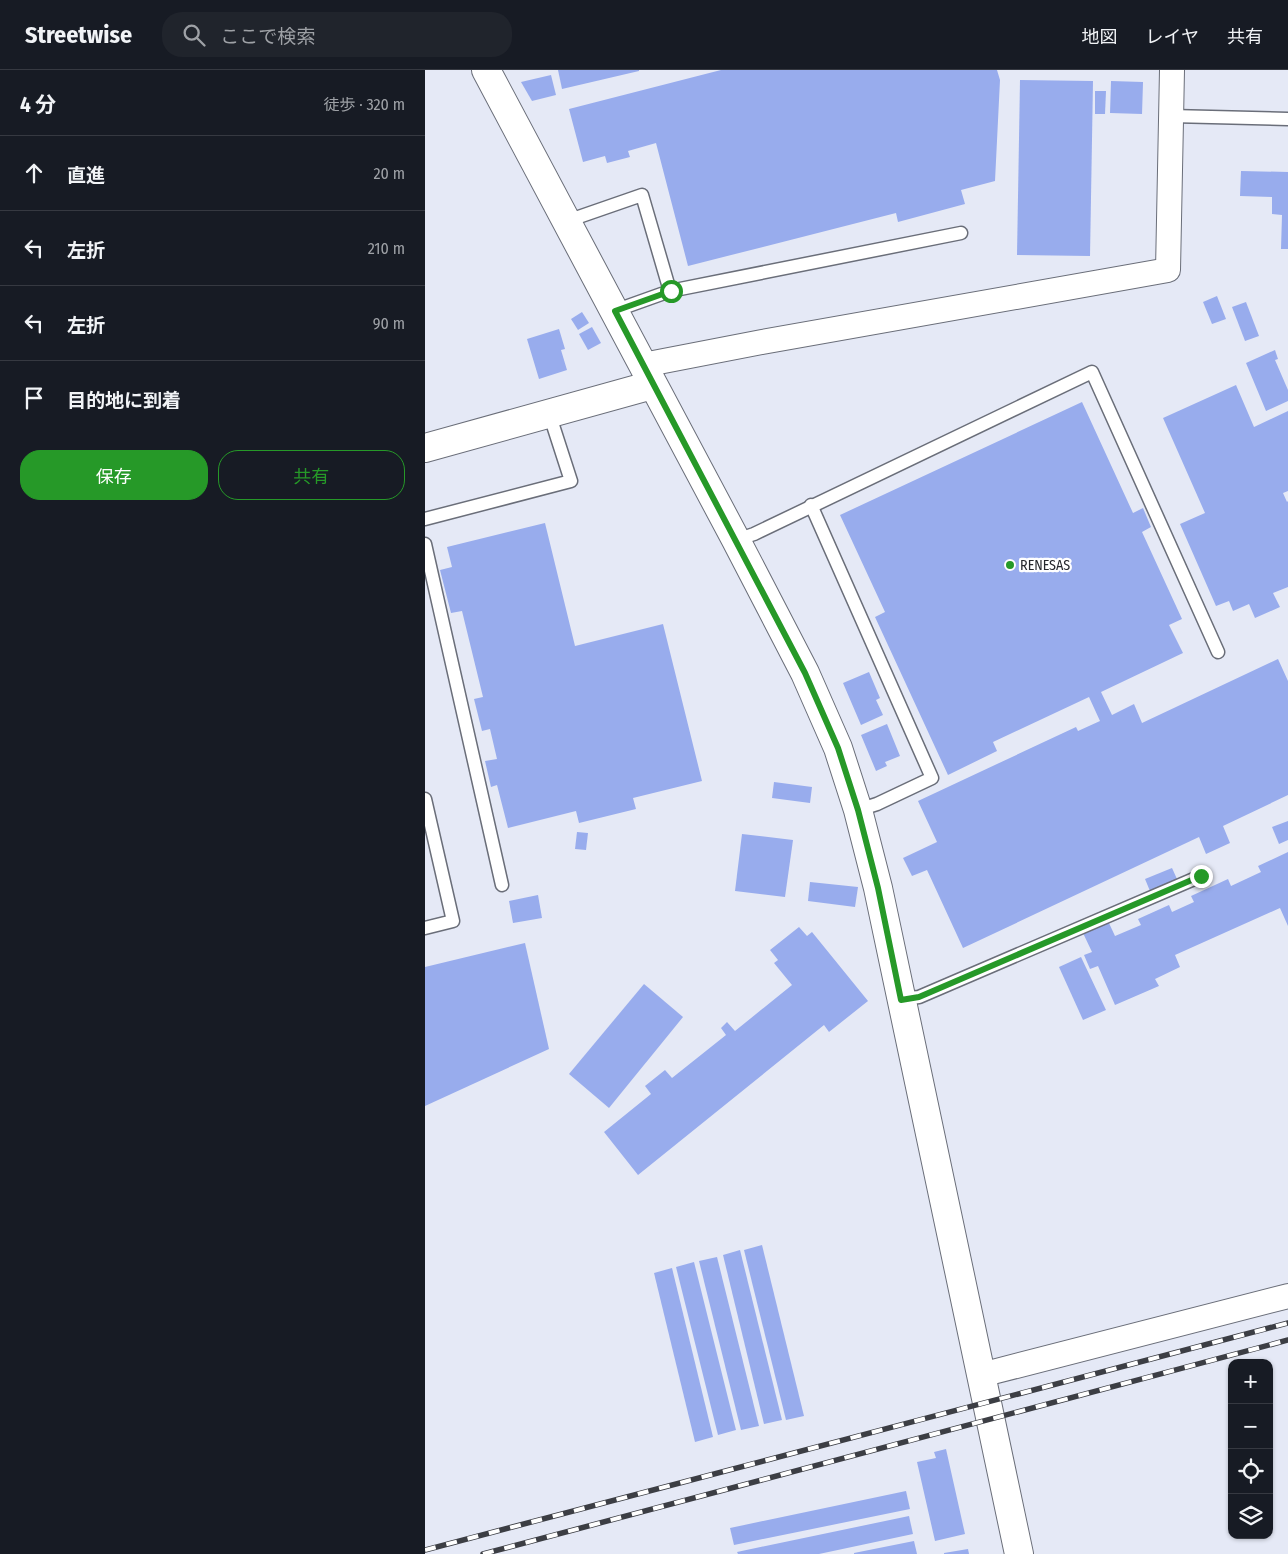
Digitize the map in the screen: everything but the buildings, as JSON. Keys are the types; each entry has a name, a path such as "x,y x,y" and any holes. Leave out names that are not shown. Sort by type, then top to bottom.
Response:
{"street":[{"path":"486,70 736,540 805,673 838,748 858,810 878,888 1019,1554"},
{"path":"425,448 549,414 648,375 762,342 1168,270 1172,70"},
{"path":"981,1374 1288,1296"}],"lane":[{"path":"1171,116 1288,119"},
{"path":"567,222 642,195 671,291"},
{"path":"615,311 671,291 961,233"},
{"path":"736,540 754,534 1092,372 1218,652"},
{"path":"425,519 571,481 549,414"},
{"path":"811,506 932,778 877,804 858,810"},
{"path":"425,544 502,885"},
{"path":"425,799 453,921 425,928"},
{"path":"901,1000 919,997 1201,876"}],"railway":[{"path":"425,1550 1288,1323"},
{"path":"483,1554 1288,1340"}],"place":[{"name":"RENESAS","path":"1010,565"}],"route":[{"path":"671,291 615,311 652,385 805,673 838,748 858,810 878,888 901,1000 919,997 1201,876"}]}
